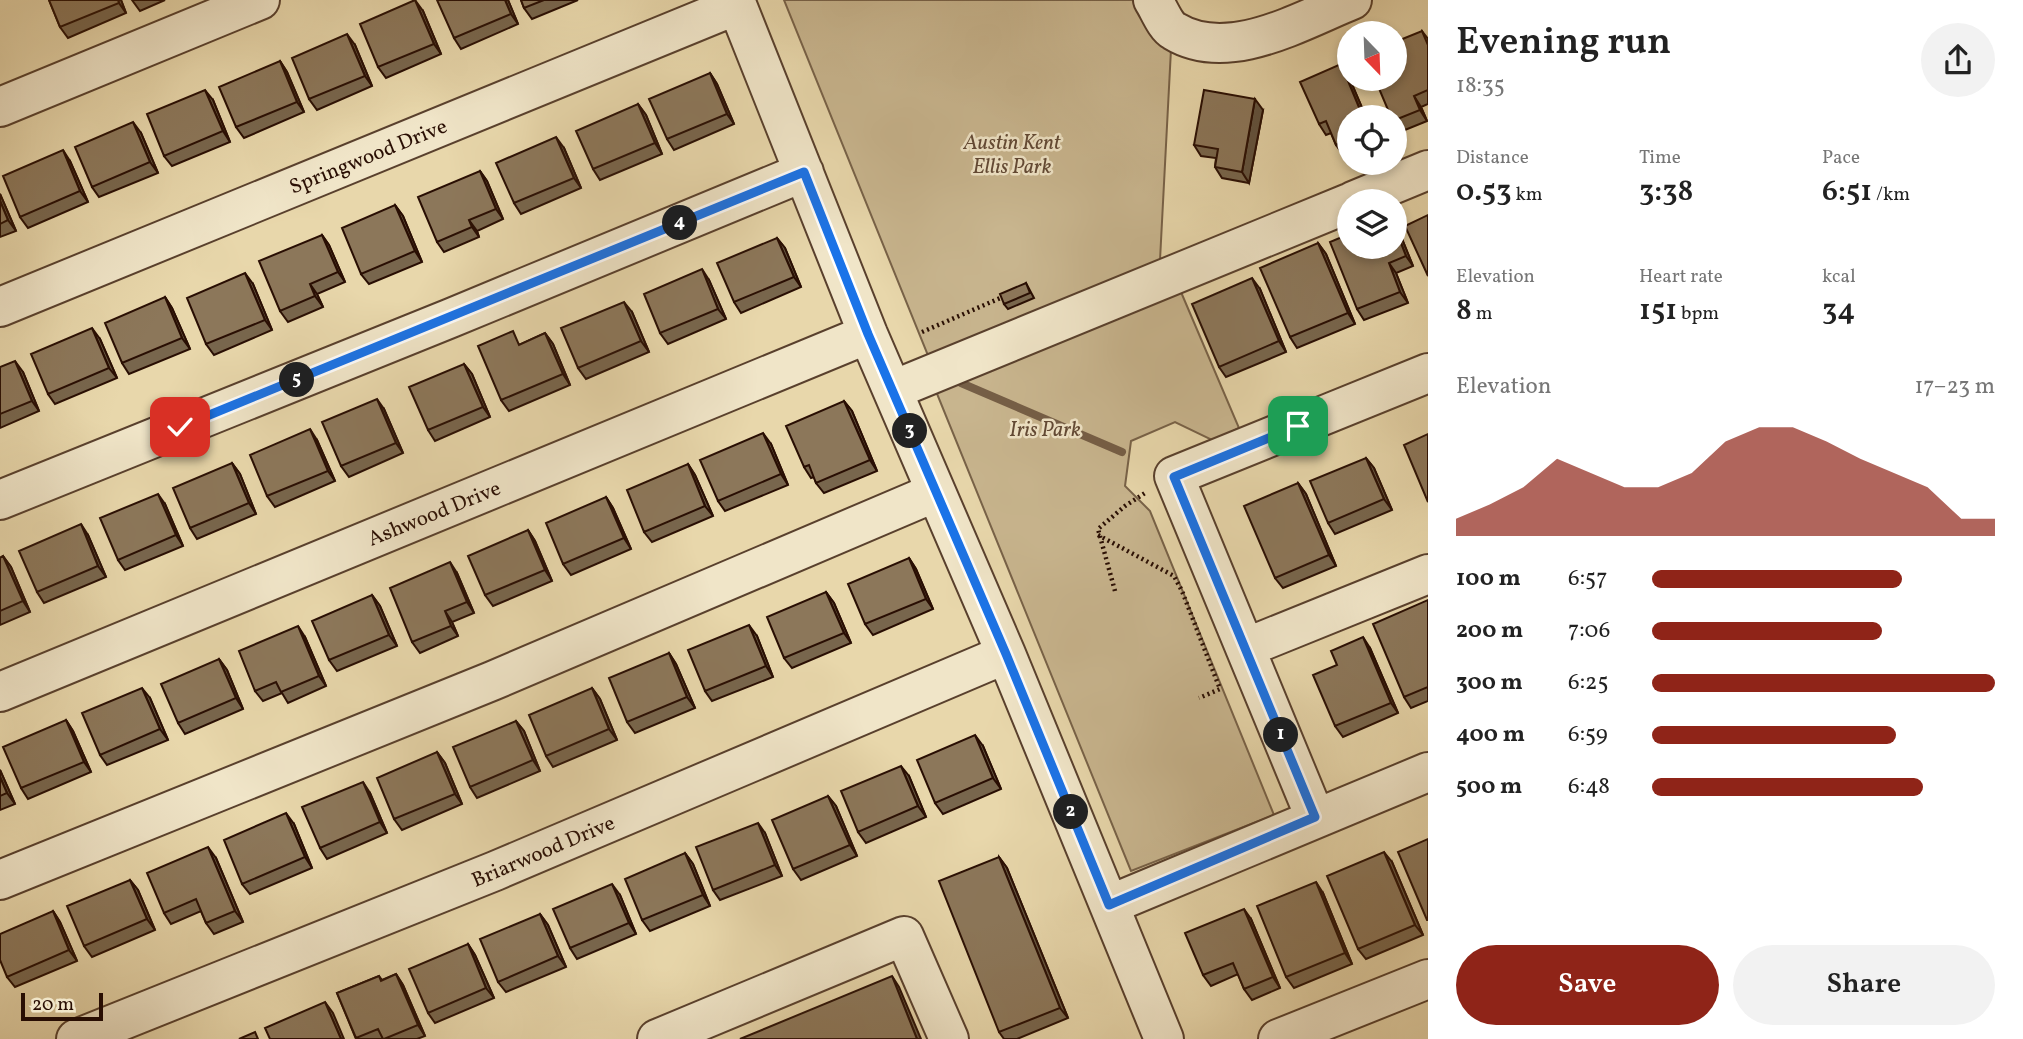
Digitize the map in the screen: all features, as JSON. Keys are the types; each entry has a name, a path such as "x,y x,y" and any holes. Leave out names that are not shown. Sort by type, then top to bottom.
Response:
{"street":[{"path":"0,107 260,0"},
{"path":"1153,0 1172,30 1202,42 1233,44 1270,34 1352,0"},
{"path":"736,2 868,334 1006,654 1164,1039"},
{"name":"Springwood Drive","path":"0,307 736,2"},
{"path":"1382,189 1428,170"},
{"path":"0,499 464,313 804,172"},
{"path":"892,390 1337,208"},
{"name":"Ashwood Drive","path":"0,692 868,334"},
{"path":"1315,817 1174,477 1428,373"},
{"path":"0,880 492,681 936,492"},
{"path":"1245,648 1428,574"},
{"name":"Briarwood Drive","path":"76,1039 508,866 1006,654"},
{"path":"1109,905 1428,772"},
{"path":"657,1039 904,936 949,1039"},
{"path":"1278,1039 1428,979"}],"path":[{"path":"922,332 1012,293"},
{"path":"1115,591 1098,528 1142,494 1175,481"},
{"path":"1098,535 1174,576 1220,689 1199,698"}],"green space":[{"name":"Austin Kent Ellis Park","path":"784,0 1152,0 1172,30 1160,260 929,358"},
{"name":"Iris Park","path":"1175,278 1239,428 1214,441 1175,422 1131,441 1125,486 1150,511 1274,815 1131,871 931,379"}],"building":[{"path":"49,0 118,0 119,3 60,27"},
{"path":"415,0 434,44 378,67 360,24"},
{"path":"437,0 505,0 511,14 454,38"},
{"path":"521,0 544,0 524,8"},
{"path":"1422,31 1428,45 1428,90 1414,96 1420,110 1407,115 1407,105 1386,105 1380,91 1407,91 1407,37"},
{"path":"347,34 365,76 309,99 292,58"},
{"path":"280,61 297,102 236,127 219,87"},
{"path":"1337,66 1337,91 1352,91 1358,105 1337,105 1337,145 1326,121 1319,124 1300,82"},
{"path":"710,73 727,114 667,139 649,99"},
{"path":"205,90 223,131 164,156 147,114"},
{"path":"1204,90 1255,99 1242,172 1215,167 1218,149 1194,145"},
{"path":"638,104 655,143 593,169 576,131"},
{"path":"133,122 150,162 92,187 75,147"},
{"path":"556,137 574,178 514,203 496,163"},
{"path":"63,150 80,191 20,217 3,176"},
{"path":"480,171 496,209 469,220 472,227 437,242 418,197"},
{"path":"0,201 8,220 0,224"},
{"path":"395,205 415,251 361,274 342,228"},
{"path":"1428,215 1428,276 1407,230 1407,225"},
{"path":"322,235 338,272 310,284 315,296 280,311 259,261"},
{"path":"777,238 794,277 734,302 717,263"},
{"path":"1337,239 1337,259 1399,259 1389,263 1400,292 1357,309 1330,242"},
{"path":"1318,243 1348,313 1290,337 1260,268"},
{"path":"702,269 718,309 660,333 644,294"},
{"path":"245,273 265,320 206,344 187,298"},
{"path":"1252,278 1279,341 1219,367 1192,304"},
{"path":"1026,283 1030,293 1004,304 1000,294"},
{"path":"165,297 182,338 122,363 105,323"},
{"path":"624,302 641,341 578,368 561,328"},
{"path":"92,328 109,368 48,394 31,354"},
{"path":"513,331 519,345 545,333 563,374 501,400 478,346"},
{"path":"15,361 32,401 0,414 0,367"},
{"path":"464,364 483,407 428,430 409,387"},
{"path":"377,399 396,443 341,466 322,422"},
{"path":"844,401 870,460 816,483 809,465 804,467 786,426"},
{"path":"310,429 328,471 267,496 250,455"},
{"path":"763,433 781,474 718,501 700,460"},
{"path":"1428,434 1428,502 1404,445"},
{"path":"1366,458 1384,499 1328,523 1310,481"},
{"path":"232,463 249,503 190,528 173,488"},
{"path":"688,464 705,506 644,532 627,490"},
{"path":"1298,483 1329,555 1275,578 1244,506"},
{"path":"158,494 176,535 118,560 100,518"},
{"path":"606,497 624,538 563,564 546,523"},
{"path":"81,524 98,566 37,592 19,551"},
{"path":"528,530 545,570 485,595 468,556"},
{"path":"3,556 23,601 0,611 0,558"},
{"path":"909,558 926,599 865,624 848,584"},
{"path":"450,562 467,602 445,611 451,626 412,642 390,588"},
{"path":"826,592 844,633 784,658 767,617"},
{"path":"372,595 389,635 329,660 312,621"},
{"path":"1428,600 1428,687 1404,697 1373,624"},
{"path":"749,625 766,666 705,691 688,650"},
{"path":"298,626 319,676 281,692 276,682 255,691 239,651"},
{"path":"1363,637 1391,703 1335,726 1313,675 1337,665 1331,651"},
{"path":"669,653 687,697 627,722 609,678"},
{"path":"219,659 236,698 178,723 161,684"},
{"path":"142,688 160,729 100,755 82,713"},
{"path":"592,688 609,729 546,756 529,715"},
{"path":"66,720 84,762 21,788 3,747"},
{"path":"516,721 533,760 470,787 453,747"},
{"path":"975,735 993,778 935,803 917,760"},
{"path":"437,752 455,794 394,819 377,778"},
{"path":"901,766 918,806 858,832 841,791"},
{"path":"0,777 7,793 0,796"},
{"path":"363,782 380,822 320,848 302,807"},
{"path":"828,796 850,845 793,869 772,820"},
{"path":"286,813 305,857 242,884 224,840"},
{"path":"758,823 775,865 713,890 696,847"},
{"path":"1428,839 1428,920 1427,920 1398,852"},
{"path":"208,847 235,911 206,923 196,899 164,913 147,873"},
{"path":"1384,852 1415,925 1358,949 1327,876"},
{"path":"685,853 703,895 642,920 625,879"},
{"path":"999,857 1060,1008 999,1032 939,881"},
{"path":"130,880 147,919 84,946 67,906"},
{"path":"1316,882 1345,953 1286,977 1257,906"},
{"path":"612,884 629,923 570,948 553,909"},
{"path":"1244,909 1273,977 1244,989 1233,963 1203,975 1185,933"},
{"path":"53,911 69,950 7,977 0,960 0,934"},
{"path":"540,914 558,956 498,982 480,939"},
{"path":"468,944 486,988 428,1013 409,969"},
{"path":"396,974 418,1025 384,1039 378,1029 356,1038 337,993 379,976 381,981"},
{"path":"892,976 917,1039 740,1039"},
{"path":"325,1002 341,1039 270,1039 265,1028"},
{"path":"255,1032 258,1039 239,1039"}],"waterway":[{"path":"961,383 1122,452"}],"route":[{"path":"180,427 804,172 868,334 1006,654 1109,905 1315,817 1174,477 1298,426"}]}
